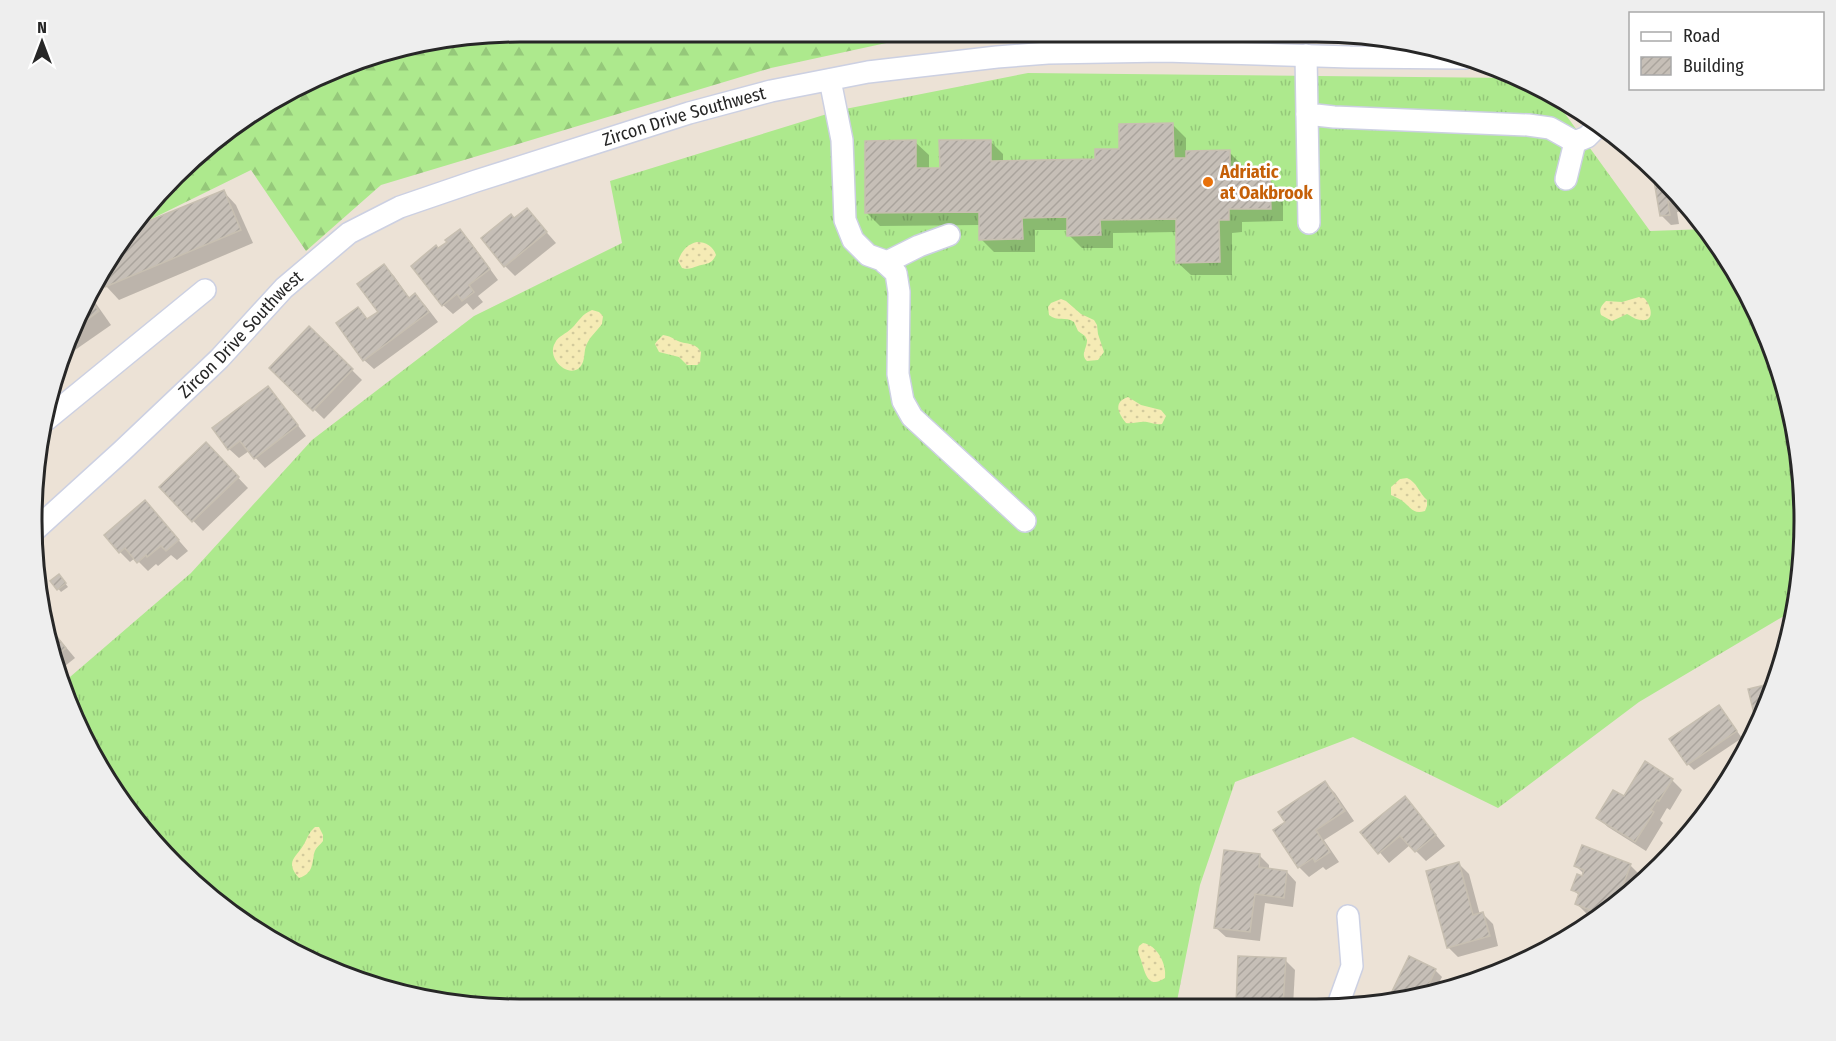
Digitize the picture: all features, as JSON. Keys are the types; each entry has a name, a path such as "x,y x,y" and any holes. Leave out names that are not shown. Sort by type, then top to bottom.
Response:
{"street":[{"name":"Zircon Drive Southwest","path":"42,520 122,451 219,359 284,288 349,233 400,207 476,181 689,113 771,91 868,72 1048,53 1165,51 1437,57"},
{"path":"1306,55 1309,223"},
{"path":"830,80 842,140 845,220 854,240 868,255 882,260 896,273 900,292 898,374 903,401 912,417 1025,520"},
{"path":"1307,114 1528,124 1550,128 1575,142"},
{"path":"1575,142 1587,137 1593,131"},
{"path":"1566,179 1575,142"},
{"path":"885,263 948,235"},
{"path":"54,413 205,290"},
{"path":"1340,998 1352,966 1348,916"}],"green space":[{"path":"891,42 771,68 381,185 306,251 251,170 148,221 182,182 205,161 229,141 281,106 337,78 397,58 427,51 489,43"},
{"path":"1028,73 1499,78 1527,91 1563,111 1650,231 1695,229 1730,281 1745,309 1769,367 1785,427 1790,458 1794,520 1793,552 1785,616 1639,702 1498,808 1353,737 1235,782 1200,885 1177,999 520,999 458,995 397,983 337,963 281,935 229,900 182,859 141,812 106,760 78,704 69,678 191,573 312,440 474,316 622,243 610,181 840,110"}],"sand":[{"path":"697,242 711,247 716,255 706,264 690,269 682,268 678,261 681,255 687,247"},
{"path":"1639,297 1644,298 1650,308 1651,315 1646,320 1627,314 1612,321 1601,315 1601,308 1606,301 1622,302"},
{"path":"1061,299 1081,314 1094,320 1104,352 1098,360 1087,361 1085,358 1087,340 1078,331 1074,322 1049,315 1048,307 1051,303"},
{"path":"592,310 603,316 602,324 585,348 582,364 573,371 567,370 561,367 554,356 555,343"},
{"path":"663,335 696,347 701,352 700,363 687,365 679,357 659,352 655,344"},
{"path":"1128,397 1141,405 1161,410 1166,416 1162,424 1126,423 1118,408 1120,402"},
{"path":"1407,478 1427,500 1425,511 1414,511 1391,495 1391,487 1400,479"},
{"path":"315,827 319,827 323,841 315,850 309,872 299,878 292,863"},
{"path":"1143,943 1157,951 1163,961 1165,978 1155,982 1146,975 1138,951 1139,946"}],"building":[{"path":"1173,123 1174,158 1186,158 1186,151 1230,150 1230,179 1270,178 1271,209 1229,209 1229,220 1219,220 1220,262 1176,263 1176,219 1100,220 1101,235 1067,236 1067,217 1022,218 1023,239 979,240 979,212 865,213 865,141 916,140 916,168 940,168 939,140 991,140 991,161 1095,159 1095,149 1119,149 1119,124"},
{"path":"1654,182 1672,201 1668,202 1670,215 1660,216"},
{"path":"224,190 241,230 105,287 106,281 147,222"},
{"path":"527,208 547,232 504,267 481,238 511,214 514,218"},
{"path":"460,229 490,269 469,285 474,292 462,301 457,294 442,306 411,266 436,245 438,248 447,242 445,240"},
{"path":"384,264 409,298 415,293 429,312 363,361 336,323 358,307 367,319 378,312 357,284"},
{"path":"94,304 99,311 85,321"},
{"path":"309,326 353,369 313,411 269,368"},
{"path":"268,386 298,425 254,459 240,441 228,450 212,428"},
{"path":"206,442 239,477 192,522 159,487"},
{"path":"145,500 179,540 166,551 161,546 137,563 125,548 119,553 104,535"},
{"path":"59,574 66,583 57,590 50,581"},
{"path":"56,636 66,648 60,652"},
{"path":"1765,685 1754,713 1748,689"},
{"path":"1719,705 1737,731 1687,765 1669,739"},
{"path":"1645,761 1673,779 1659,801 1657,800 1651,810 1654,812 1635,842 1596,818 1613,790 1624,796"},
{"path":"1325,781 1345,811 1316,830 1330,852 1315,862 1313,858 1298,868 1273,830 1285,822 1278,812"},
{"path":"1405,796 1436,835 1415,852 1400,836 1378,854 1360,832"},
{"path":"1582,845 1631,864 1622,887 1592,911 1575,904 1579,893 1571,890 1577,874 1582,876 1584,870 1574,866"},
{"path":"1224,850 1260,854 1259,867 1287,871 1284,898 1255,894 1250,932 1214,928"},
{"path":"1459,862 1473,915 1483,912 1490,936 1447,948 1426,871"},
{"path":"1238,956 1286,958 1283,999 1236,999"},
{"path":"1409,956 1436,969 1428,985 1391,993"}],"place":[{"name":"Adriatic at Oakbrook","path":"1208,182"}]}
